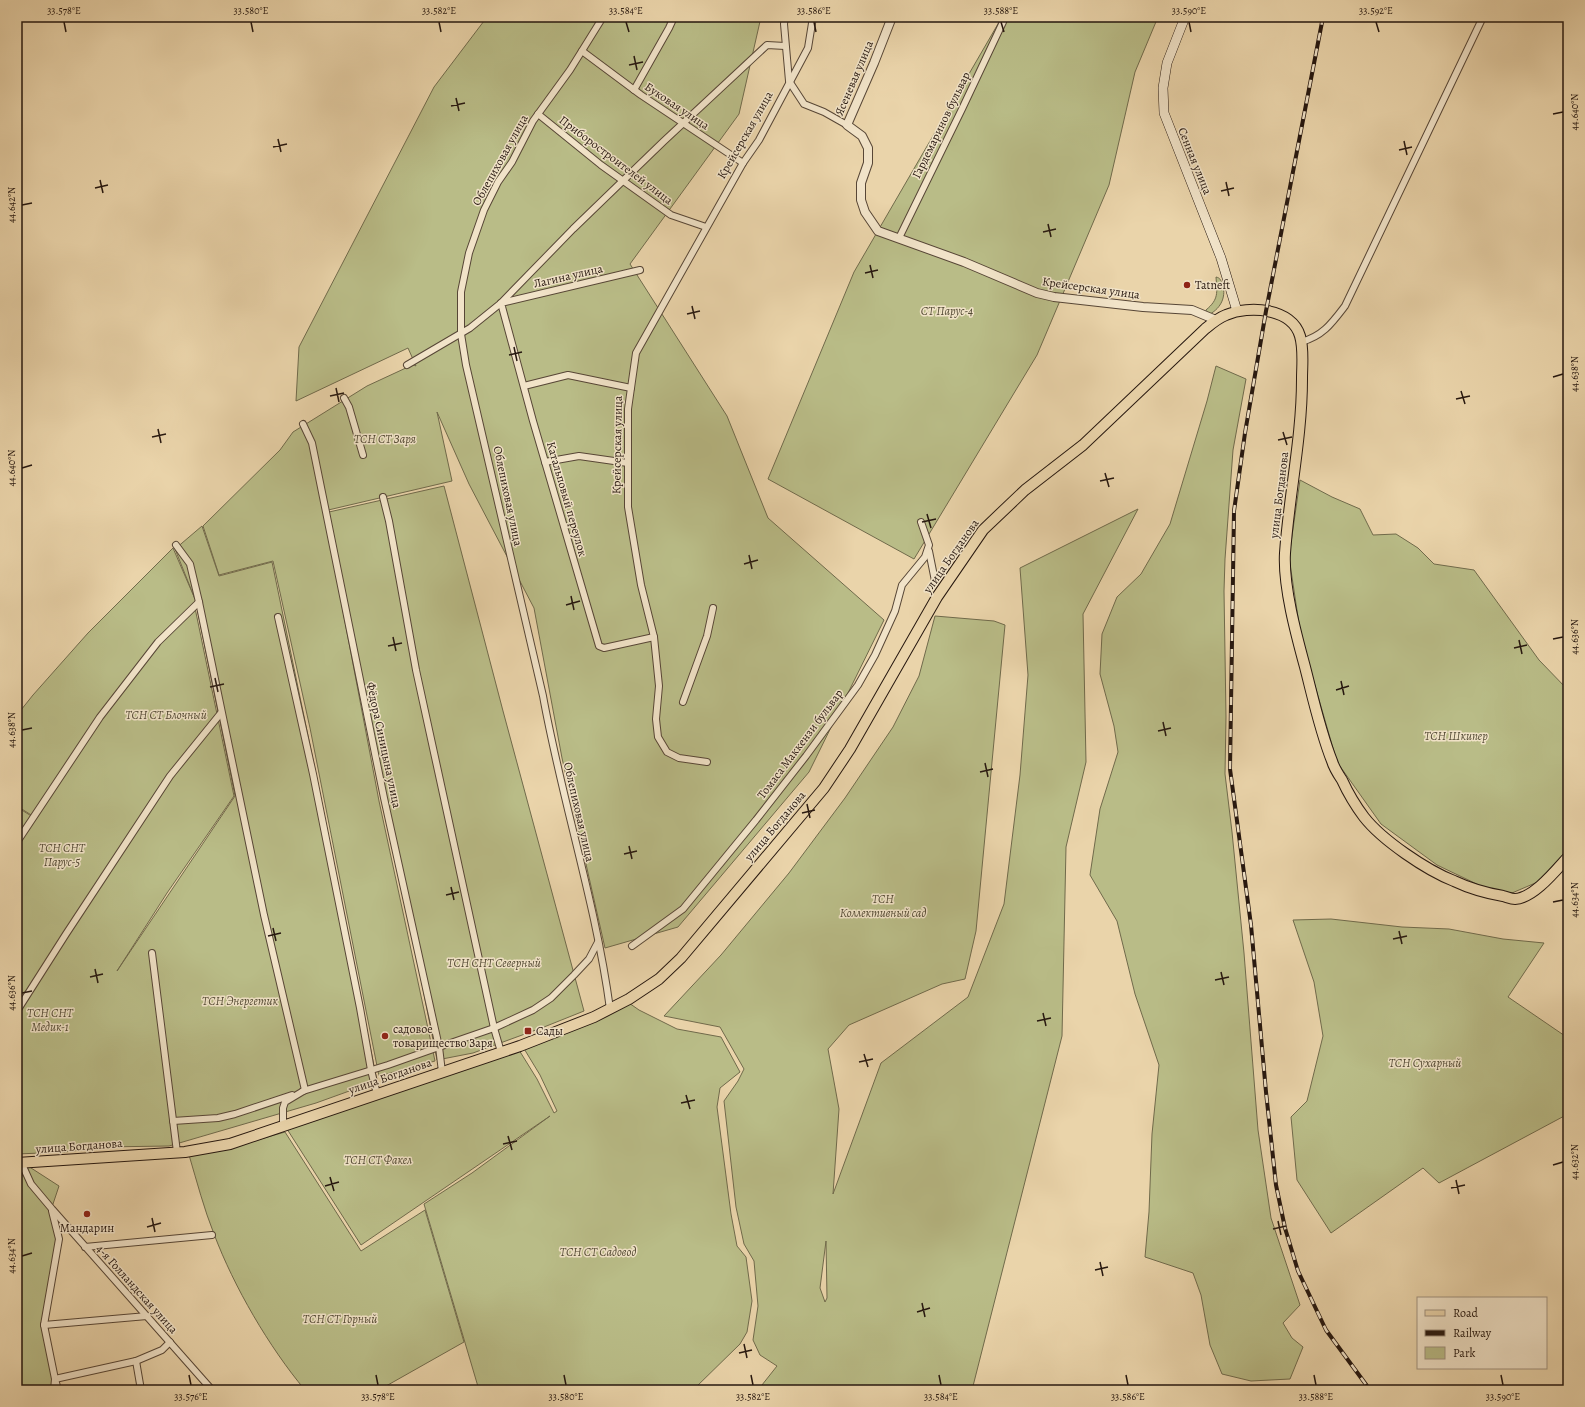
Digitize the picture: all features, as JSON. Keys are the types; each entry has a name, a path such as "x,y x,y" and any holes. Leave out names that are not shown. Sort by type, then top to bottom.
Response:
{"main road":[{"name":"Сенная улица","path":"1185,17 1167,63 1163,88 1164,113 1221,258 1237,311"},
{"name":"улица Богданова","path":"19,1162 177,1152 230,1144 501,1052 594,1017 629,999 659,979 681,958 824,788 850,749 937,597 983,530 1025,490 1082,445 1216,320 1237,311 1255,310 1276,314 1286,318 1296,326 1302,342 1302,405 1285,555 1286,580 1298,641 1320,726 1332,763 1352,798 1366,818 1384,836 1424,865 1451,880 1482,893 1516,899 1533,892 1546,881 1568,857"}],"street":[{"name":"Облепиховая улица","path":"603,17 570,70 533,121 512,162 498,182 484,210 470,253 461,292 461,334 474,399 543,696 552,747 606,977 610,1009"},
{"path":"634,90 670,28 674,17"},
{"path":"785,17 785,46 789,81"},
{"name":"Крейсерская улица","path":"707,762 679,758 667,752 658,737 656,719 659,686 654,637 641,585 628,507 628,409 636,353 706,227 778,106 789,81 808,48 813,17"},
{"name":"Ясеневая улица","path":"847,125 892,17"},
{"path":"1302,342 1324,332 1345,306 1396,202 1483,17"},
{"name":"Гардемаринов бульвар","path":"899,238 1003,22"},
{"path":"408,365 461,334 501,303 573,229 767,45 785,46"},
{"name":"Буковая улица","path":"582,51 682,124 743,163"},
{"name":"Крейсерская улица","path":"789,81 804,104 824,112 847,125 862,136 868,148 868,164 861,183 861,200 865,212 878,231 1037,293 1054,297 1136,306 1192,310 1216,320"},
{"name":"Приборостроителей улица","path":"538,114 601,165 671,215 706,227"},
{"name":"Лагина улица","path":"501,303 640,270"},
{"name":"Катальповый переулок","path":"501,303 598,646 604,648 654,637"},
{"path":"524,386 568,375 631,388"},
{"path":"344,398 349,407 363,455"},
{"name":"Фёдора Синицына улица","path":"303,424 312,443 384,798 442,1072"},
{"path":"545,462 579,456 628,463"},
{"path":"383,497 389,521 416,670 494,1028 501,1052"},
{"path":"921,522 929,545 929,554 935,581"},
{"path":"176,545 190,564 199,602 264,915 305,1090"},
{"name":"Томаса Маккензи бульвар","path":"632,946 683,909 806,756 858,685 875,655 896,611 902,585 925,557 929,545"},
{"path":"17,842 100,717 158,642 199,602"},
{"path":"683,702 707,636 713,608"},
{"path":"278,617 313,774 377,1094"},
{"path":"17,1011 170,776 221,713"},
{"path":"173,1121 218,1118 234,1114 438,1048 494,1028 533,1010 551,998 589,960 598,942"},
{"path":"152,953 177,1152"},
{"path":"283,1127 283,1108 285,1102 305,1090"},
{"path":"17,1178 19,1162"},
{"name":"4-я Голландская улица","path":"19,1162 31,1184 52,1209 212,1390"},
{"path":"52,1209 59,1239 44,1325 54,1379 58,1390"},
{"path":"85,1247 212,1235"},
{"path":"44,1325 147,1316"},
{"path":"54,1379 136,1361 162,1350 170,1342"},
{"path":"136,1361 142,1390"},
{"path":"54,1379 54,1390"}],"green space":[{"name":"ТСН СТ Заря","path":"487,17 761,17 739,114 630,264 727,416 768,518 884,620 809,772 678,927 605,948 562,758 534,608 469,484 437,412 452,481 324,511 379,801 435,1061 379,1076 310,728 273,561 219,575 203,526 280,450 293,432 367,386 408,367 414,365 416,366 408,348 296,401 299,347 434,87"},
{"name":"СТ Парус-4","path":"1002,17 1158,17 1135,72 1109,185 1037,355 914,559 768,479 854,272"},
{"path":"1216,277 1220,279 1224,292 1220,305 1210,314 1206,312 1206,310 1215,299 1217,287"},
{"path":"1216,366 1246,379 1233,450 1225,559 1225,774 1244,953 1258,1130 1271,1218 1300,1305 1283,1323 1292,1338 1303,1347 1290,1379 1251,1381 1222,1374 1210,1345 1201,1295 1193,1273 1145,1257 1149,1212 1152,1134 1159,1065 1135,994 1117,921 1090,875 1100,809 1118,752 1114,726 1100,674 1102,634 1117,597 1141,574 1170,524"},
{"name":"ТСН Шкипер","path":"1300,480 1332,497 1360,509 1373,535 1396,534 1418,548 1434,564 1474,570 1539,660 1568,690 1568,850 1540,881 1512,893 1485,888 1437,865 1381,824 1337,762 1301,637 1289,557"},
{"name":"ТСН СНТ Северный","path":"444,486 584,1011 473,1053 437,1060 329,512"},
{"name":"ТСН Коллективный сад","path":"1138,509 1083,614 1086,762 1066,847 1062,1036 972,1390 758,1390 777,1366 760,1355 753,1340 758,1306 754,1261 744,1244 736,1207 724,1101 738,1081 744,1069 720,1027 664,1016 721,955 789,873 845,798 893,727 919,676 935,616 994,621 1005,625 976,931 965,979 942,984 849,1025 828,1049 839,1109 833,1194 881,1063 968,997 1004,904 1020,775 1028,675 1020,568","holes":["826,1241 827,1298 825,1302 820,1288"]},
{"path":"202,526 219,576 272,562 377,1081 316,1103 169,1146 103,1147 65,1152 17,1154 17,1014 142,814 17,1009 17,807 36,819 98,724 36,818 17,806 17,715 88,633 173,548 195,599 175,549","holes":["196,603 235,796 117,971 167,893 234,796 195,608"]},
{"name":"ТСН Сухарный","path":"1331,919 1402,927 1449,929 1503,939 1544,943 1508,997 1568,1038 1568,1114 1439,1183 1423,1168 1331,1233 1297,1180 1291,1117 1307,1101 1323,1036 1314,982 1293,920"},
{"name":"ТСН СТ Садовод","path":"629,1003 639,1010 677,1029 721,1037 740,1072 720,1088 717,1107 731,1214 737,1246 746,1257 752,1301 747,1332 740,1344 693,1390 479,1390 424,1204 472,1173 550,1116 361,1245 287,1129 519,1050 537,1079 554,1113 557,1111 540,1075 523,1047"},
{"name":"ТСН СТ Горный","path":"285,1132 361,1251 425,1210 464,1342 379,1390 305,1390 278,1355 254,1316 232,1275 210,1225 189,1155 233,1147"},
{"path":"28,1166 59,1186 51,1210 58,1239 44,1325 54,1379 53,1390 17,1390 17,1184"}],"railway":[{"path":"1323,17 1266,311 1245,433 1234,511 1230,769 1251,925 1276,1185 1285,1228 1298,1271 1326,1330 1370,1390"}],"place":[{"name":"Tatneft","path":"1187,285"},
{"name":"Сады","path":"528,1031"},
{"name":"садовое товарищество Заря","path":"385,1036"},
{"name":"Мандарин","path":"87,1214"}],"park label":[{"name":"ТСН СТ Блочный","path":"166,715"},
{"name":"ТСН СНТ Парус-5","path":"62,855"},
{"name":"ТСН Энергетик","path":"240,1001"},
{"name":"ТСН СНТ Медик-1","path":"50,1020"},
{"name":"ТСН СТ Факел","path":"378,1160"}]}
